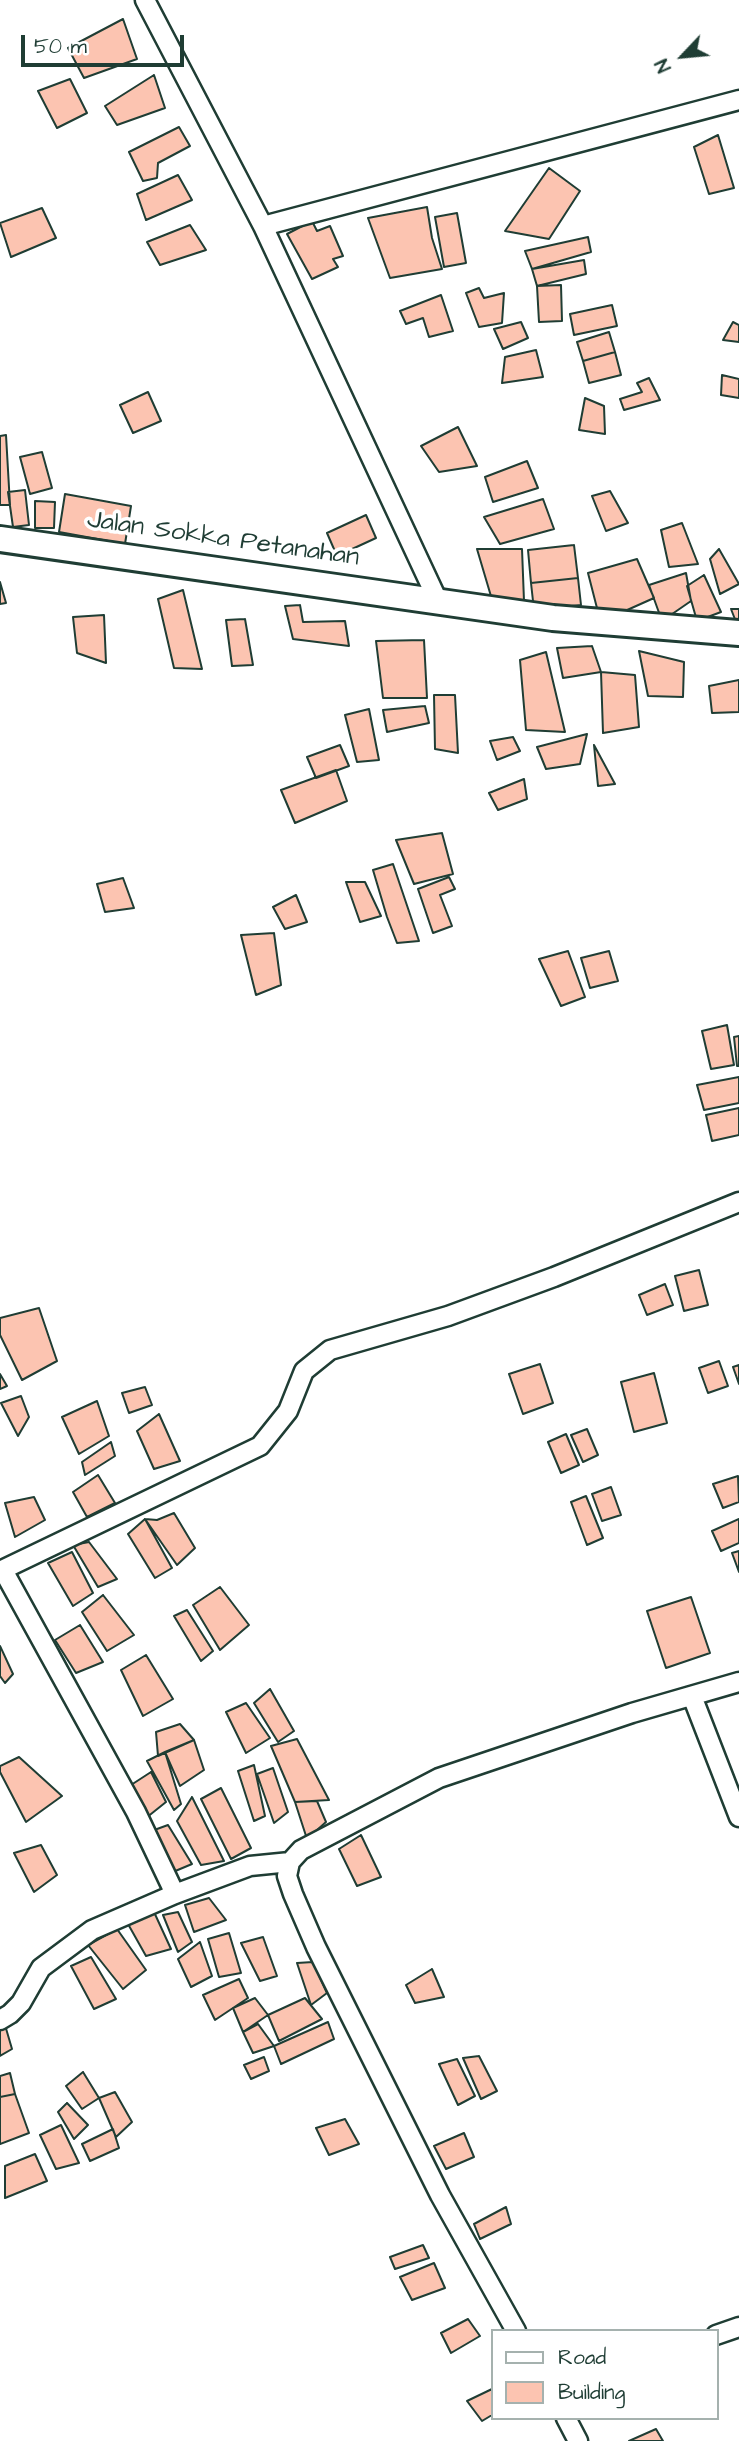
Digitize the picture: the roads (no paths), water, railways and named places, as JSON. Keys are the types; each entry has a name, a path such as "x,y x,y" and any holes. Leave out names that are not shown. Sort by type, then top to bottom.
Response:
{"main road":[{"name":"Jalan Sokka Petanahan","path":"0,539 553,618 739,633"}],"street":[{"path":"145,0 263,226 438,601"},
{"path":"263,226 739,100"},
{"path":"175,1894 136,1812 1,1570 260,1446 288,1411 304,1371 330,1350 448,1316 567,1272 739,1202"},
{"path":"515,2329 440,2196 316,1947 287,1876 290,1862 301,1850 439,1778 632,1713 739,1682"},
{"path":"692,1696 739,1817"},
{"path":"0,2020 20,2003 41,1968 92,1930 175,1894 250,1866 290,1862"},
{"path":"718,2334 739,2327"},
{"path":"566,2420 578,2441"}]}
